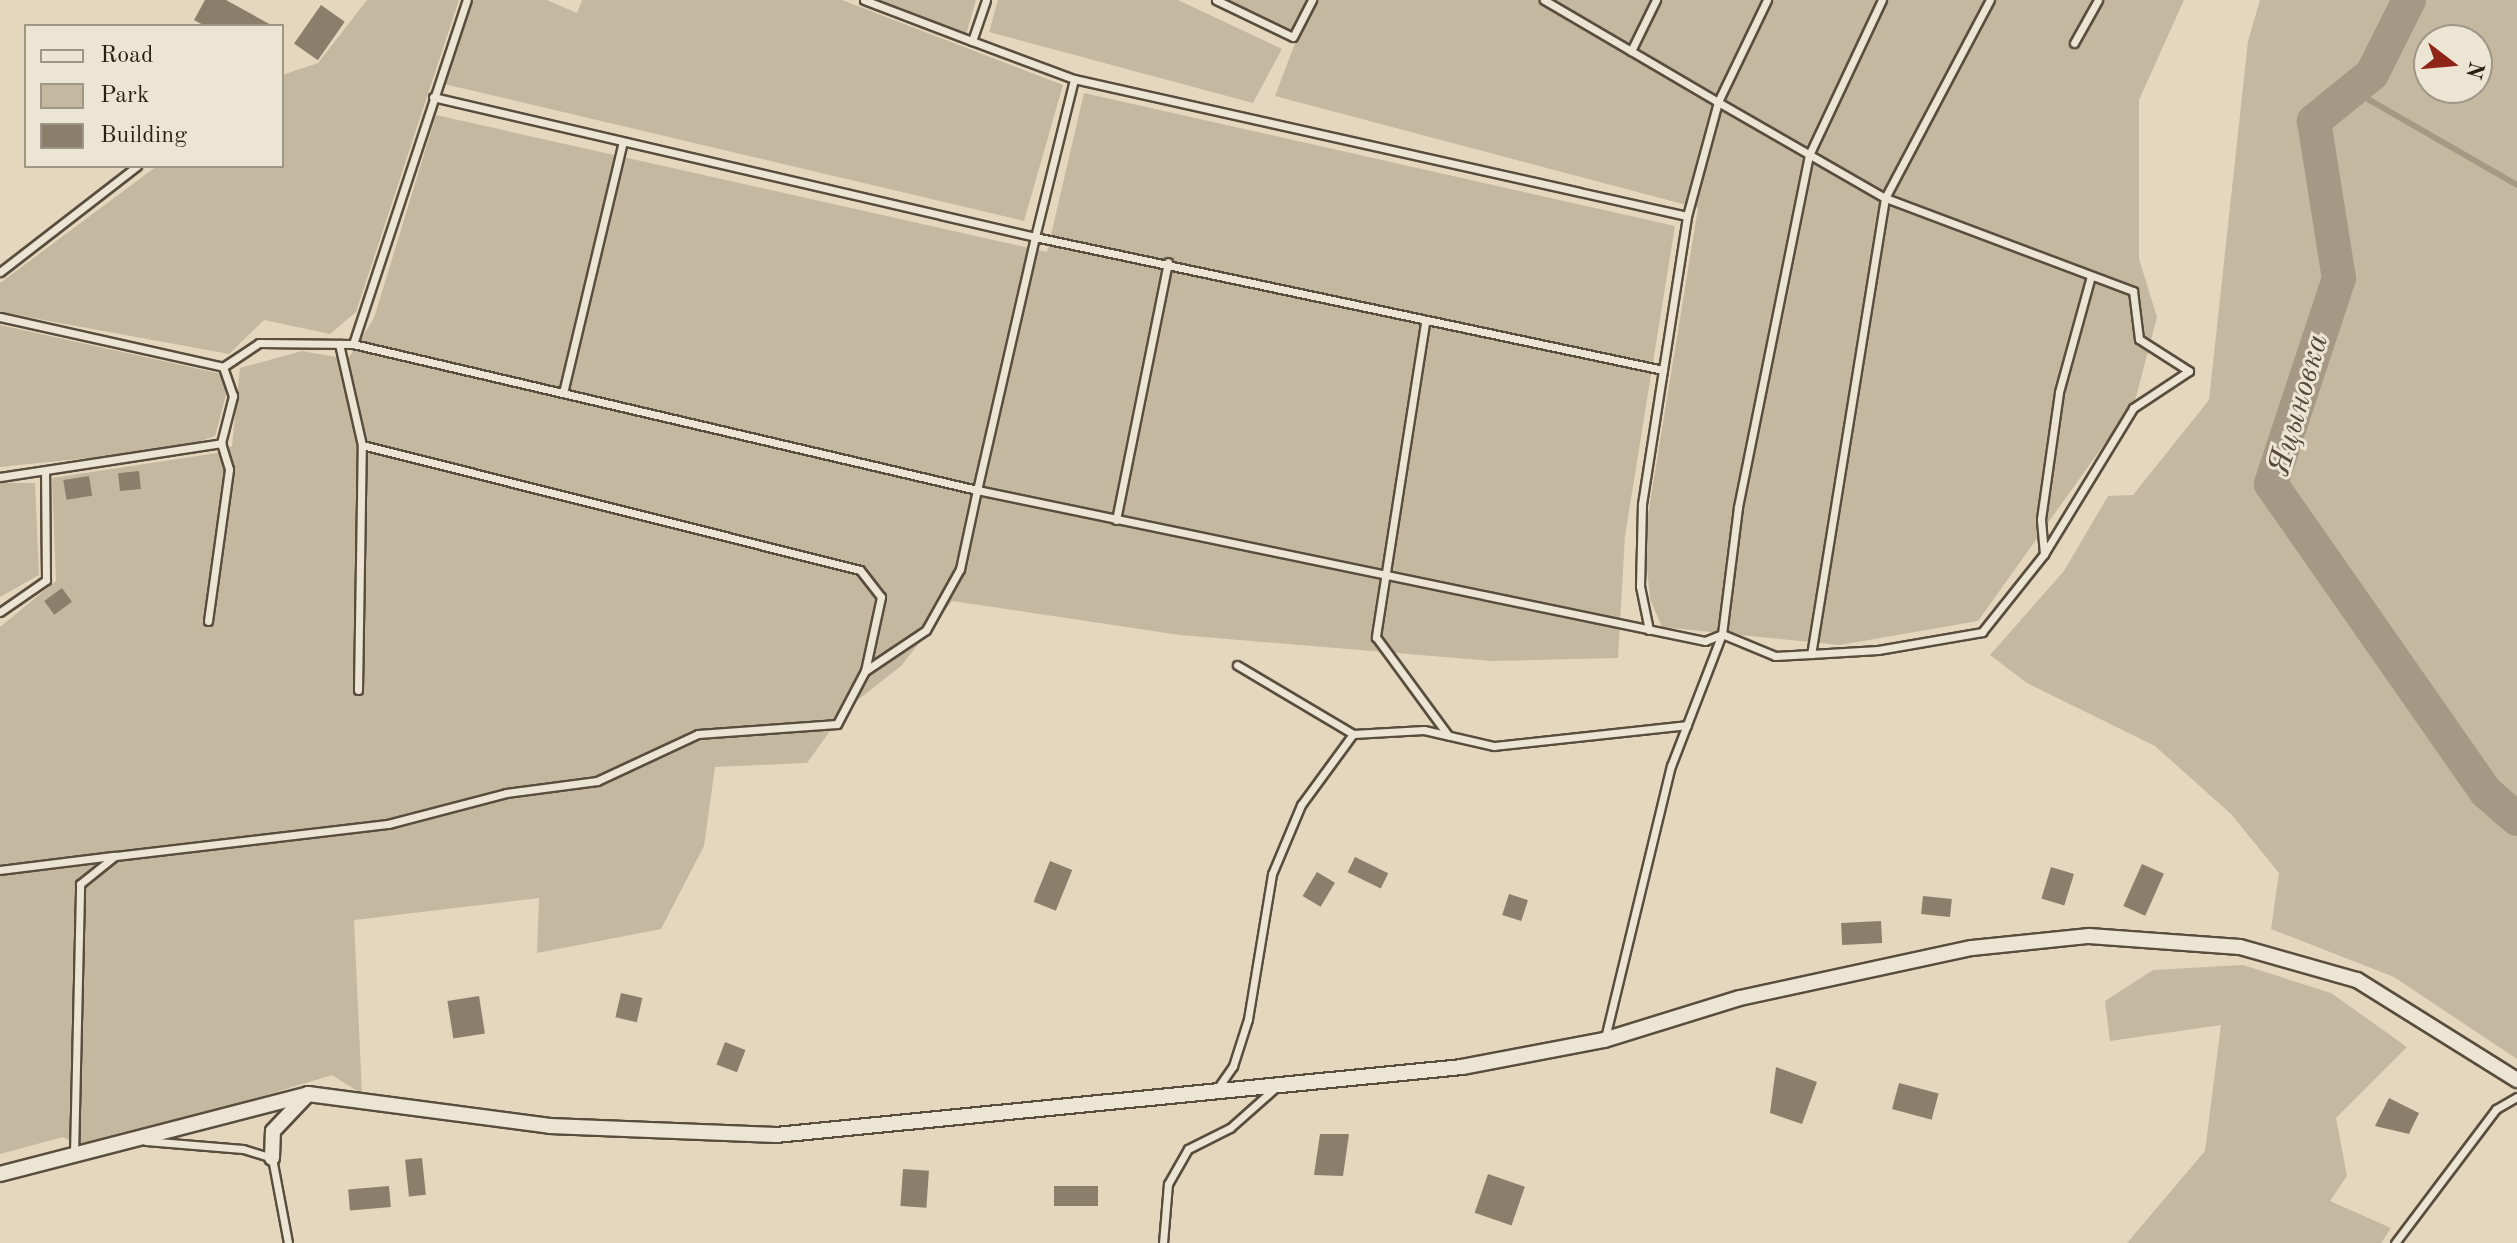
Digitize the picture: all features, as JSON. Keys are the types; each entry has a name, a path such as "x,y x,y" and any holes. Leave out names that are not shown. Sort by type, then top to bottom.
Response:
{"street":[{"path":"0,1174 146,1141 308,1094 550,1126 776,1135 1462,1067 1604,1040 1802,985 1972,948 2089,936 2240,947 2357,980 2517,1080"},
{"path":"272,1158 273,1131 308,1094"}],"lane":[{"path":"353,344 467,0"},
{"path":"864,0 1074,79 1687,216"},
{"path":"972,41 986,0"},
{"path":"1216,0 1293,37 1312,0"},
{"path":"1631,51 1656,0"},
{"path":"1649,630 1640,586 1642,504 1687,216 1718,102 1767,0"},
{"path":"1604,1040 1687,725 1722,634 1738,507 1809,155 1882,0"},
{"path":"1811,654 1885,198 1990,0"},
{"path":"2074,43 2098,0"},
{"path":"0,317 223,367 259,343 353,344 977,490 1383,577 1705,641 1722,634 1775,656 1982,632 2044,554 2133,408 2189,371 2139,339 2133,291 1885,198 1548,1"},
{"path":"865,671 926,630 960,569 1074,79"},
{"path":"433,97 1035,237 1168,262 1425,323 1663,370"},
{"path":"563,393 623,142"},
{"path":"0,272 134,168"},
{"path":"1116,520 1168,262"},
{"path":"2044,554 2041,519 2059,392 2091,276"},
{"path":"1425,323 1376,637 1448,735"},
{"path":"339,344 362,445 358,690"},
{"path":"208,621 229,469 221,443 233,396 223,367"},
{"path":"0,477 221,443"},
{"path":"0,870 388,824 506,793 597,781 698,734 837,724 865,671 881,597 860,570 362,445"},
{"path":"0,612 46,580 45,471"},
{"path":"1237,665 1353,734 1448,735 1494,746 1687,725"},
{"path":"1216,1091 1233,1066 1248,1019 1272,874 1301,805 1353,734"},
{"path":"73,1157 80,884 115,856"},
{"path":"1163,1243 1168,1184 1188,1149 1230,1128 1279,1085"},
{"path":"2395,1243 2496,1109 2517,1097"},
{"path":"146,1141 243,1149 272,1158 288,1243"}],"green space":[{"path":"367,0 459,0 356,312 330,334 264,320 229,354 0,312 0,283 154,168 284,168 284,74 318,63"},
{"path":"472,0 547,0 577,13 582,0 842,0 1063,85 1024,221 444,84"},
{"path":"879,0 976,0 966,35"},
{"path":"998,0 1178,0 1282,49 1253,103 989,32"},
{"path":"1223,0 2184,0 2139,100 2139,259 2157,317 2135,401 1978,621 1840,645 1662,627 1650,599 1644,539 1698,208 1275,96 1297,38"},
{"path":"2260,0 2517,0 2517,1059 2394,977 2271,929 2279,873 2231,814 2155,746 2027,683 1990,655 2064,571 2108,496 2133,495 2209,400 2248,41"},
{"path":"1084,93 1675,226 1625,536 1618,658 1492,661 1180,635 952,601 901,666 845,710 807,763 715,767 704,846 661,929 537,953 539,898 354,920 362,1094 332,1075 86,1150 63,1137 0,1154 0,627 56,581 52,478 217,453 232,446 240,368 302,351 348,359 374,318 436,115 1047,252"},
{"path":"0,325 222,374 226,395 215,436 178,449 0,467"},
{"path":"0,483 35,483 39,575 0,597"},
{"path":"2243,965 2331,993 2407,1047 2336,1118 2347,1176 2330,1201 2391,1228 2381,1243 2127,1243 2205,1151 2221,1025 2110,1041 2105,1001 2153,970"}],"building":[{"path":"205,0 226,0 269,24 201,24 194,20"},
{"path":"321,5 345,22 318,60 294,44"},
{"path":"139,471 141,489 120,491 118,473"},
{"path":"89,476 92,496 66,500 63,480"},
{"path":"62,588 72,602 54,615 44,601"},
{"path":"1355,857 1388,873 1381,888 1348,872"},
{"path":"1050,861 1072,870 1056,911 1034,902"},
{"path":"2142,864 2164,874 2145,916 2123,906"},
{"path":"2051,867 2074,874 2064,906 2041,899"},
{"path":"1317,872 1335,883 1321,907 1303,896"},
{"path":"1509,894 1528,900 1521,921 1502,915"},
{"path":"1923,896 1952,899 1950,917 1921,914"},
{"path":"1881,921 1882,943 1842,945 1841,923"},
{"path":"621,993 642,998 637,1022 615,1017"},
{"path":"479,996 485,1034 453,1039 447,1001"},
{"path":"725,1042 746,1050 737,1072 716,1064"},
{"path":"1776,1067 1817,1082 1802,1124 1770,1113"},
{"path":"1899,1083 1939,1094 1932,1120 1892,1109"},
{"path":"2389,1098 2419,1113 2409,1134 2375,1126"},
{"path":"1320,1134 1349,1134 1343,1176 1314,1175"},
{"path":"422,1158 426,1195 409,1197 405,1160"},
{"path":"903,1169 929,1171 926,1208 900,1206"},
{"path":"1488,1174 1525,1187 1512,1225 1475,1213"},
{"path":"389,1186 391,1207 350,1210 348,1190"},
{"path":"1054,1186 1098,1186 1098,1206 1054,1206"}],"waterway":[{"name":"Яцыновка","path":"2409,0 2372,74 2314,121 2339,278 2271,484 2486,792 2517,819"},
{"path":"2352,90 2517,185"}]}
